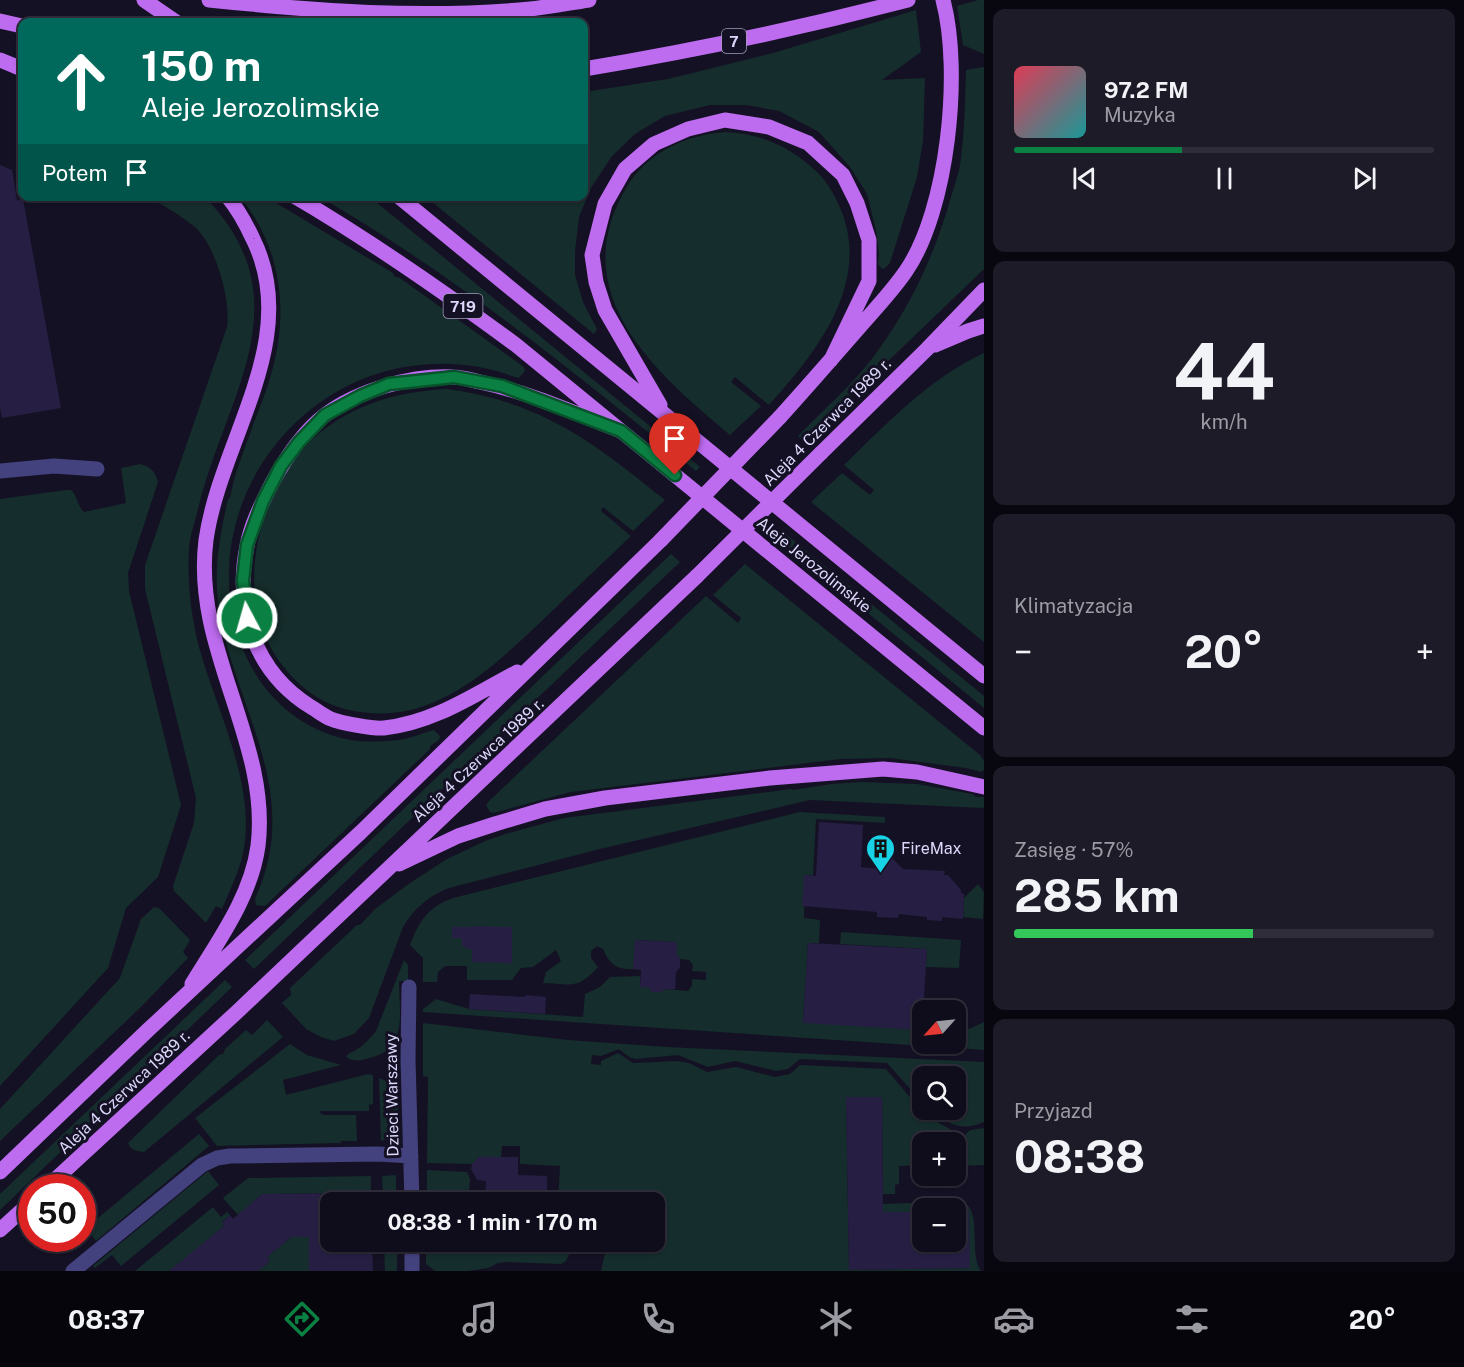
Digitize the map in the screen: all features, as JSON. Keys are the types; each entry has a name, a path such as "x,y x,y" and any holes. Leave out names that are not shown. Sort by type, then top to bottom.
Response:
{"main road":[{"path":"144,0 170,18"},
{"path":"209,0 298,9 450,13 530,9 588,0"},
{"name":"7","path":"588,68 690,50 908,0"},
{"name":"Aleja 4 Czerwca 1989 r.","path":"0,1172 361,832 661,540 780,417 907,270 926,233 942,171 947,131 951,47 943,0"},
{"path":"0,21 18,25"},
{"path":"0,60 18,67"},
{"path":"665,413 604,310 596,282 592,255 605,204 625,169 654,144 688,129 725,120 769,126 808,143 843,175 857,203 869,240 868,281 831,360"},
{"path":"183,999 240,903 257,849 261,818 252,765 215,647 207,609 204,569 211,515 221,480 261,368 268,334 269,306 266,276 258,249 243,219 230,201"},
{"name":"719","path":"302,201 441,290 516,345 621,431"},
{"name":"719","path":"404,201 665,413"},
{"name":"Aleja 4 Czerwca 1989 r.","path":"61,1174 238,1011 697,576 984,290"},
{"path":"927,349 984,326"},
{"path":"532,664 430,718 382,728 332,720 298,698 275,678 257,649 247,618 243,580 247,545 255,520 281,466 299,442 325,415 360,396 389,384 454,377 502,386 621,431"},
{"name":"Aleje Jerozolimskie","path":"665,413 984,676"},
{"name":"Aleje Jerozolimskie","path":"621,431 984,728"},
{"path":"966,661 984,670"},
{"path":"386,871 458,836 545,809 605,798 781,777 883,769 917,772 984,787"},
{"path":"0,1230 18,1214"}],"street":[{"path":"0,471 54,466 97,469"},
{"name":"Dzieci Warszawy","path":"408,987 412,1192"},
{"path":"73,1271 202,1166 217,1158 378,1154 411,1156"},
{"path":"412,1252 412,1271"}],"green space":[{"path":"984,0 984,54 963,45 957,6"},
{"path":"916,10 921,52 882,80 925,78 923,141 917,177 890,263 885,268 882,269 878,264 876,230 867,194 850,167 819,132 779,111 746,105 710,105 665,116 635,134 612,156 588,195 588,91 668,79 773,53"},
{"path":"984,67 984,269 804,442 798,436 871,360 897,322 919,282 937,241 960,167 966,70"},
{"path":"725,132 751,135 774,143 796,155 816,171 829,187 839,205 849,245 848,271 842,296 832,320 819,343 786,386 769,405 735,377 731,382 761,406 730,435 673,385 648,357 627,328 612,296 606,262 610,226 626,188 645,164 656,155 682,142"},
{"path":"156,201 208,201 235,236 250,274 254,312 249,350 239,388 210,467 189,549 189,586 196,635 234,751 245,805 246,832 240,865 222,909 216,906 206,923 174,891 173,886 194,823 196,798 145,589 145,565 227,327 227,303 216,261 196,228"},
{"path":"243,201 273,201 393,273 394,276 400,278 524,367 525,371 519,378 478,367 439,364 420,365 377,374 337,391 303,416 274,447 251,484 236,523 229,566 232,610 238,637 263,685 281,705 298,718 337,737 377,742 408,738 434,730 440,736 439,740 430,746 430,749 265,906 256,905 255,899 270,850 272,804 260,746 223,632 217,590 222,525 228,499 270,378 280,325 278,280 273,258 254,216"},
{"path":"327,201 375,201 700,467 696,471 513,326 370,227"},
{"path":"431,201 586,201 579,217 575,275 583,302 597,329 594,334"},
{"path":"984,353 984,642 811,502 842,473 870,495 874,490 844,465 909,403 945,375"},
{"path":"447,389 481,395 511,404 565,428 614,460 665,500 633,531 603,507 601,511 631,536 505,655 457,691 421,707 403,712 367,713 330,704 312,694 297,681 283,666 267,640 258,612 254,583 256,552 263,523 274,494 289,468 307,445 337,420 390,398 428,390"},
{"path":"140,464 152,470 158,482 128,573 129,591 181,805 158,877 126,908 108,968 0,1086 0,499 71,490 84,512 126,503 121,468"},
{"path":"782,531 984,696 984,708 775,537"},
{"path":"671,554 680,562 254,969 245,960"},
{"path":"745,564 980,755 984,761 984,770 981,772 890,758 841,759 571,792 490,812 486,805 489,801 706,596 738,623 741,618 713,595"},
{"path":"862,782 917,784 972,794 976,797 984,797 984,808 810,800 600,849 449,888 423,903 407,920 369,1018 354,1034 334,1041 321,1037 306,1029 282,1003 291,995 290,988 375,909 447,859 485,841 564,818"},
{"path":"800,812 885,817 885,823 816,819 813,876 805,875 804,918 820,920 819,943 808,943 803,1022 912,1029 912,1045 423,1012 423,1009 436,999 469,1009 583,1017 585,994 600,987 610,977 640,976 640,987 649,987 652,992 661,992 666,989 688,991 692,986 692,979 706,980 706,972 692,971 693,965 689,960 680,959 677,955 677,942 636,940 633,969 614,965 603,949 597,946 591,951 591,958 598,967 585,979 574,984 543,983 546,972 561,961 556,950 533,967 521,968 512,980 467,980 467,966 445,966 438,972 437,982 423,982 423,958 410,945 425,916 437,906 453,898"},
{"path":"978,884 984,892 983,919 963,917 964,898"},
{"path":"154,907 159,908 190,940 183,952 188,958 142,1006 0,1141 0,1109 120,978 141,919"},
{"path":"841,932 961,940 959,968 926,967 927,949 840,944"},
{"path":"404,960 408,965 408,981 399,981 399,1026 392,1045 384,1052 366,1059 356,1060 346,1057 363,1045 376,1031"},
{"path":"225,980 232,987 37,1174 21,1174"},
{"path":"267,1020 283,1037 144,1152 131,1148 128,1143 219,1055 223,1054 225,1049 246,1030 252,1035"},
{"path":"984,1022 984,1050 966,1049 966,1029"},
{"path":"423,1023 568,1040 666,1047 984,1062 984,1122 968,1126 955,1125 944,1120 966,1120 966,1066 912,1066 912,1091 887,1063 800,1059 788,1069 776,1071 735,1061 708,1067 678,1055 636,1059 629,1057 619,1049 601,1056 592,1055 591,1064 601,1065 601,1061 618,1053 633,1063 677,1061 689,1063 707,1072 736,1067 775,1077 790,1074 800,1065 886,1069 912,1100 912,1120 934,1120 955,1132 912,1132 912,1165 899,1166 899,1184 895,1185 895,1194 883,1194 882,1097 846,1097 849,1270 969,1268 969,1211 966,1211 966,1204 972,1212 977,1263 981,1271 601,1271 605,1252 665,1252 665,1192 559,1192 560,1166 520,1164 520,1146 502,1146 501,1157 479,1157 472,1164 427,1163 428,1077 423,1076"},
{"path":"290,1044 307,1055 341,1065 283,1080 286,1095 368,1074 373,1075 373,1104 369,1105 369,1111 321,1111 320,1113 356,1115 357,1141 217,1146 195,1118"},
{"path":"379,1078 386,1081 395,1093 398,1109 396,1132 391,1138 381,1141"},
{"path":"984,1128 984,1165 966,1166 966,1134 970,1130"},
{"path":"199,1134 209,1146 96,1241 96,1220"},
{"path":"427,1170 467,1172 470,1179 469,1192 427,1192"},
{"path":"208,1171 219,1185 121,1266 112,1255 95,1268 93,1266"},
{"path":"396,1175 396,1192 383,1192 382,1176"},
{"path":"371,1176 371,1192 262,1194 238,1215 223,1198 248,1178"},
{"path":"18,1177 18,1193 0,1210 0,1194"},
{"path":"912,1203 912,1212 883,1212 883,1204"},
{"path":"213,1207 221,1217 227,1212 230,1215 222,1222 224,1226 170,1271 135,1271"},
{"path":"291,1237 309,1237 309,1271 258,1271 270,1261 267,1257"},
{"path":"384,1252 397,1252 397,1271 385,1271"},
{"path":"426,1252 570,1252 566,1261 561,1264 508,1262 468,1271 435,1271 426,1264"}],"building":[{"path":"0,165 12,170 17,200 23,201 61,408 2,418 0,408"},
{"name":"FireMax","path":"819,822 863,825 861,867 880,869 891,857 903,869 945,871 944,875 948,875 964,894 963,919 942,917 942,921 927,920 927,917 899,914 898,918 877,917 877,912 802,906 804,875 816,876"},
{"path":"452,927 512,927 512,963 472,962 472,949 467,949 462,945 462,938 452,938"},
{"path":"635,940 677,942 680,968 676,972 675,989 652,992 649,987 640,987 641,970 633,969"},
{"path":"808,943 927,949 924,1000 912,1000 912,1029 803,1023"},
{"path":"470,994 546,997 545,1014 469,1009"},
{"path":"846,1097 882,1097 883,1212 912,1212 912,1252 966,1252 966,1211 969,1211 970,1268 849,1270"},
{"path":"479,1157 518,1157 518,1175 547,1176 547,1192 485,1192 486,1181 477,1180 471,1169 472,1164"},
{"path":"320,1193 320,1252 372,1252 373,1271 309,1271 309,1237 291,1237 267,1257 270,1261 258,1271 169,1271 224,1226 222,1223 230,1215 233,1219 262,1194"}],"place":[{"name":"FireMax","path":"880,874"}],"route":[{"path":"247,618 243,580 247,545 263,501 281,466 299,442 325,415 360,396 389,384 454,377 502,386 621,431 675,475"}]}
